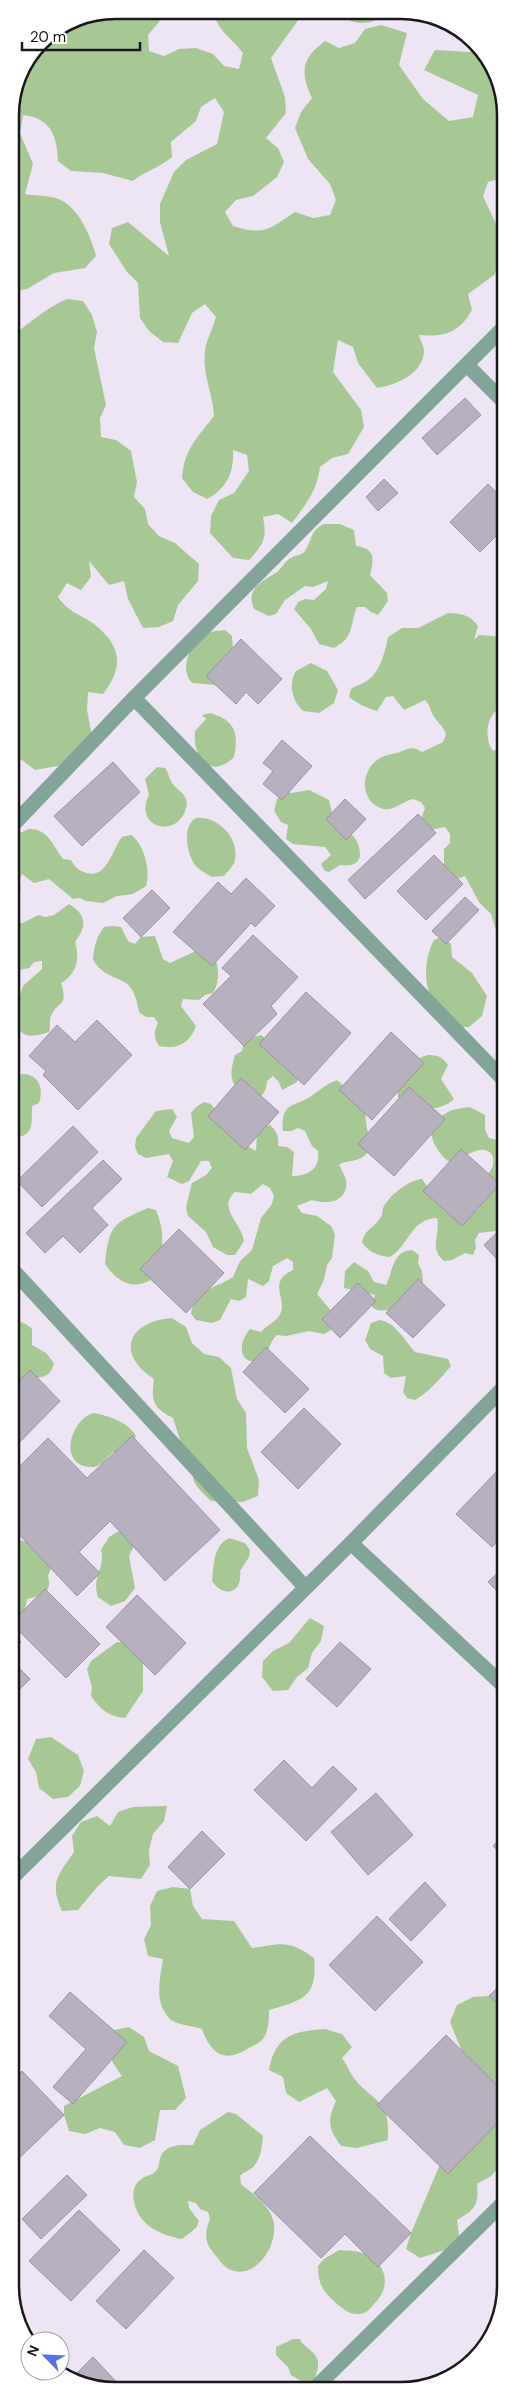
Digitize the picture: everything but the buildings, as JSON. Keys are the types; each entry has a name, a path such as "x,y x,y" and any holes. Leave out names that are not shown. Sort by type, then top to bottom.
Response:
{"street":[{"path":"19,819 134,698 468,366 497,335"},
{"path":"468,366 497,395"},
{"path":"134,698 497,1073"},
{"path":"19,1278 305,1587"},
{"path":"19,1871 351,1543 497,1394"},
{"path":"351,1543 497,1680"},
{"path":"321,2382 497,2209"}],"green space":[{"path":"108,19 160,19 148,35 149,51 164,56 179,49 196,48 213,54 224,66 239,69 243,53 221,29 216,19 299,19 271,58 285,97 286,113 266,138 278,148 284,162 277,177 253,196 236,200 225,212 233,226 244,229 260,230 272,227 295,212 313,218 330,215 336,200 330,184 308,159 295,128 301,112 312,98 306,81 305,67 307,60 325,41 339,48 355,43 365,29 381,25 407,33 399,65 423,99 449,121 473,117 478,95 424,70 435,50 472,51 481,61 490,78 494,90 497,114 497,180 488,182 483,196 497,226 497,268 494,275 468,294 472,310 456,329 444,334 419,335 424,349 422,359 414,372 400,381 377,388 358,363 353,347 338,340 333,372 361,410 364,427 348,454 332,458 320,467 314,490 292,523 278,514 263,517 265,530 263,540 249,560 233,558 210,533 211,516 219,500 234,493 249,471 247,455 233,450 232,466 228,479 220,490 207,499 193,492 182,478 183,468 189,451 197,437 214,416 204,359 207,343 216,317 205,304 192,313 178,343 163,342 149,331 140,318 138,283 127,272 109,244 112,228 128,222 169,256 160,222 160,204 174,172 186,160 217,144 224,112 215,98 201,107 196,121 171,142 172,157 133,181 103,173 71,171 58,161 54,136 46,124 33,117 23,115 20,133 33,164 25,194 53,197 68,204 84,225 96,256 85,268 54,273 27,289 19,290 19,108 22,90 29,72 42,51 51,42 72,29 84,24"},
{"path":"345,19 377,19 363,23"},
{"path":"67,299 83,301 92,315 97,332 94,348 106,405 100,418 101,437 116,440 131,451 137,482 134,497 145,509 148,524 159,536 175,543 199,564 198,581 178,605 173,621 159,627 143,628 128,599 124,581 109,585 89,561 91,577 81,590 67,583 58,597 71,610 94,624 110,640 115,649 117,666 110,684 103,694 88,692 87,710 93,741 89,757 75,763 35,770 22,760 19,760 19,330"},
{"path":"324,524 340,524 354,530 356,546 363,547 370,552 373,560 370,575 387,593 388,601 378,615 365,607 357,607 348,635 345,640 334,648 319,644 311,629 294,609 298,602 305,599 314,600 326,589 328,581 313,587 305,586 285,600 276,614 269,616 254,609 252,602 253,591 256,586 277,572 289,559 304,552 315,530"},
{"path":"448,613 465,615 475,622 478,626 474,640 479,635 497,636 497,710 491,717 488,732 489,743 493,751 497,750 497,931 491,914 479,902 465,876 450,882 444,867 444,849 450,843 450,834 445,827 430,830 424,824 422,816 425,808 421,802 413,799 391,809 383,809 369,799 366,792 366,776 369,769 382,757 409,748 422,752 443,742 446,735 425,700 404,710 393,696 386,697 377,711 349,697 351,689 370,678 378,668 388,637 402,628 418,628"},
{"path":"225,630 232,636 233,651 217,685 192,683 188,677 186,663 192,648 209,633"},
{"path":"311,663 327,671 338,690 334,703 319,713 303,711 296,702 292,692 292,681 296,671"},
{"path":"210,713 225,719 235,734 234,757 226,764 218,766 211,766 205,763 200,757 195,741 195,731 206,719 202,715"},
{"path":"157,767 165,768 172,783 185,796 187,801 184,814 178,822 171,826 163,827 156,825 146,814 149,795 145,779"},
{"path":"309,790 329,800 334,822 353,835 360,850 360,857 354,864 340,865 329,872 325,871 321,864 331,855 325,847 293,844 286,839 288,825 281,822 274,811 277,799 284,792 292,793"},
{"path":"196,818 204,818 220,825 235,846 234,863 224,876 212,877 199,869 193,862 189,852 187,833"},
{"path":"29,829 41,831 63,859 71,860 83,872 93,874 104,868 122,837 131,835 136,839 143,851 148,873 146,886 133,894 117,896 103,903 86,901 80,898 73,899 49,879 34,883 22,874 19,881 19,833"},
{"path":"69,904 82,917 82,931 75,942 76,966 71,975 61,983 64,997 53,1011 49,1032 35,1036 25,1035 19,1029 19,998 23,986 42,969 42,961 34,962 29,968 20,970 19,974 19,923 23,923 38,915 46,917 54,915"},
{"path":"104,927 121,927 128,941 135,944 141,937 155,936 163,959 170,963 200,949 210,953 214,958 218,974 217,985 213,993 205,995 199,1000 183,999 181,1006 196,1026 190,1038 182,1044 171,1047 159,1046 155,1034 158,1023 154,1017 146,1017 139,1012 132,989 127,984 107,974 93,960 96,942 101,931"},
{"path":"442,937 451,944 452,957 472,973 487,996 482,1016 469,1027 459,1027 442,1012 430,995 426,979 427,962 434,940"},
{"path":"261,1035 268,1040 299,1075 297,1082 282,1090 279,1082 273,1076 267,1081 262,1094 255,1100 236,1087 233,1083 232,1072 235,1055 242,1051 245,1039"},
{"path":"428,1055 440,1057 448,1065 441,1079 454,1099 441,1107 418,1107 398,1097 399,1083 405,1071 415,1061"},
{"path":"22,1074 33,1076 39,1083 41,1092 39,1103 32,1106 31,1128 25,1135 19,1137 19,1076"},
{"path":"337,1080 366,1106 366,1120 370,1142 369,1151 361,1158 339,1165 346,1180 346,1187 341,1197 330,1202 312,1200 297,1206 302,1213 317,1216 331,1226 335,1234 332,1258 327,1265 324,1280 317,1294 333,1313 331,1330 324,1334 309,1331 286,1336 277,1335 263,1361 255,1362 244,1357 242,1352 243,1341 250,1329 261,1332 279,1316 282,1304 279,1286 285,1275 293,1270 293,1262 287,1258 273,1266 269,1281 263,1286 248,1279 246,1297 239,1301 231,1299 220,1320 212,1323 196,1320 191,1314 193,1305 201,1294 233,1277 240,1261 252,1250 261,1218 272,1204 274,1196 270,1188 263,1184 251,1194 235,1192 230,1198 229,1210 244,1241 235,1255 227,1255 213,1247 206,1232 188,1216 186,1207 192,1183 206,1175 212,1168 209,1161 201,1161 189,1181 182,1184 167,1177 173,1161 169,1154 146,1158 138,1154 135,1147 136,1138 156,1111 172,1109 177,1117 169,1131 172,1138 189,1143 194,1137 191,1113 204,1102 211,1104 242,1143 256,1151 257,1134 262,1127 270,1125 277,1134 278,1146 287,1147 294,1152 292,1176 304,1175 315,1167 318,1151 312,1146 305,1131 298,1128 291,1131 283,1131 284,1114 291,1106"},
{"path":"470,1107 485,1115 485,1130 489,1138 497,1140 497,1231 479,1233 475,1240 476,1248 473,1255 465,1253 452,1260 444,1261 439,1256 436,1246 437,1218 428,1219 416,1227 397,1252 390,1257 371,1251 362,1242 365,1234 381,1217 383,1207 387,1201 401,1188 417,1180 422,1179 445,1211 462,1214 478,1210 485,1194 484,1177 492,1169 492,1155 485,1150 477,1150 451,1163 443,1157 432,1139 430,1129 438,1119 457,1109"},
{"path":"148,1208 156,1210 159,1219 162,1237 161,1255 149,1281 142,1284 130,1284 114,1275 105,1264 108,1241 111,1233 120,1222"},
{"path":"412,1250 419,1255 418,1263 422,1271 424,1295 398,1307 377,1310 372,1307 375,1295 344,1288 345,1271 354,1262 368,1271 374,1282 386,1285 397,1258 405,1251"},
{"path":"172,1318 186,1327 192,1343 204,1354 219,1357 231,1368 237,1399 246,1413 247,1448 259,1480 258,1496 243,1502 211,1501 193,1479 192,1460 183,1449 173,1418 161,1411 155,1403 153,1398 154,1379 134,1359 131,1350 132,1340 145,1325 157,1320"},
{"path":"380,1320 395,1328 415,1352 448,1359 451,1366 430,1389 415,1400 407,1398 403,1392 406,1376 391,1378 384,1373 383,1356 370,1349 365,1340 371,1323"},
{"path":"19,1321 32,1329 32,1345 46,1353 54,1363 51,1371 45,1376 29,1378 19,1389"},
{"path":"94,1413 123,1423 136,1436 128,1448 113,1452 101,1464 90,1467 76,1462 70,1447 75,1429 87,1416"},
{"path":"117,1532 125,1532 136,1542 129,1556 135,1588 125,1601 111,1606 98,1597 96,1584 102,1562 101,1550 109,1537"},
{"path":"229,1538 245,1543 250,1550 249,1557 240,1571 239,1584 236,1589 227,1592 217,1587 212,1581 217,1551 224,1541"},
{"path":"19,1540 33,1546 41,1553 51,1568 48,1576 49,1586 47,1590 37,1597 27,1599 24,1614 19,1618"},
{"path":"310,1618 324,1626 321,1641 312,1653 308,1668 297,1677 288,1690 273,1691 262,1677 263,1661 273,1651 289,1643"},
{"path":"117,1642 126,1643 143,1659 143,1691 125,1718 110,1714 94,1701 91,1696 92,1688 87,1669 91,1661"},
{"path":"51,1737 78,1755 84,1771 80,1786 68,1797 53,1799 39,1788 36,1772 28,1759 36,1739"},
{"path":"167,1806 164,1821 153,1834 149,1850 150,1865 141,1879 109,1876 78,1910 62,1911 56,1893 57,1880 74,1852 72,1836 81,1822 97,1816 110,1826 118,1812 133,1807"},
{"path":"173,1887 190,1889 193,1906 202,1919 234,1921 252,1948 284,1944 291,1945 314,1958 315,1971 310,1989 299,2000 269,2010 268,2025 262,2040 240,2053 226,2056 220,2054 210,2045 202,2029 171,2020 162,2006 159,1983 163,1959 148,1956 144,1939 151,1925 150,1906 157,1891"},
{"path":"489,1996 497,2000 497,2169 491,2176 477,2184 476,2202 472,2210 457,2220 459,2235 451,2248 420,2258 406,2249 446,2150 463,2054 450,2022 457,2005 473,1997"},
{"path":"129,2027 144,2037 149,2051 178,2066 186,2098 175,2110 160,2110 155,2140 140,2148 124,2145 115,2132 100,2128 85,2134 69,2131 64,2115 64,2106 122,2076 111,2059 109,2049 114,2030"},
{"path":"325,2029 342,2034 352,2047 342,2058 356,2081 384,2109 388,2140 357,2148 341,2146 331,2129 330,2119 336,2101 327,2088 299,2102 286,2093 283,2077 269,2070 276,2050 287,2038 304,2031"},
{"path":"228,2112 236,2114 263,2136 258,2160 253,2167 240,2176 241,2184 268,2209 273,2220 274,2229 270,2248 264,2257 250,2270 241,2272 226,2267 209,2247 206,2236 210,2219 208,2212 200,2209 196,2203 188,2201 189,2208 199,2221 196,2228 182,2239 158,2232 145,2223 136,2209 133,2198 136,2184 156,2171 165,2150 173,2146 193,2145 200,2130"},
{"path":"339,2250 357,2251 370,2257 377,2262 384,2275 384,2290 380,2297 364,2313 355,2314 346,2311 331,2298 322,2286 318,2266 324,2259"},
{"path":"293,2339 301,2339 300,2341 317,2358 318,2366 314,2381 303,2382 291,2375 288,2367 276,2355 276,2347"}]}
